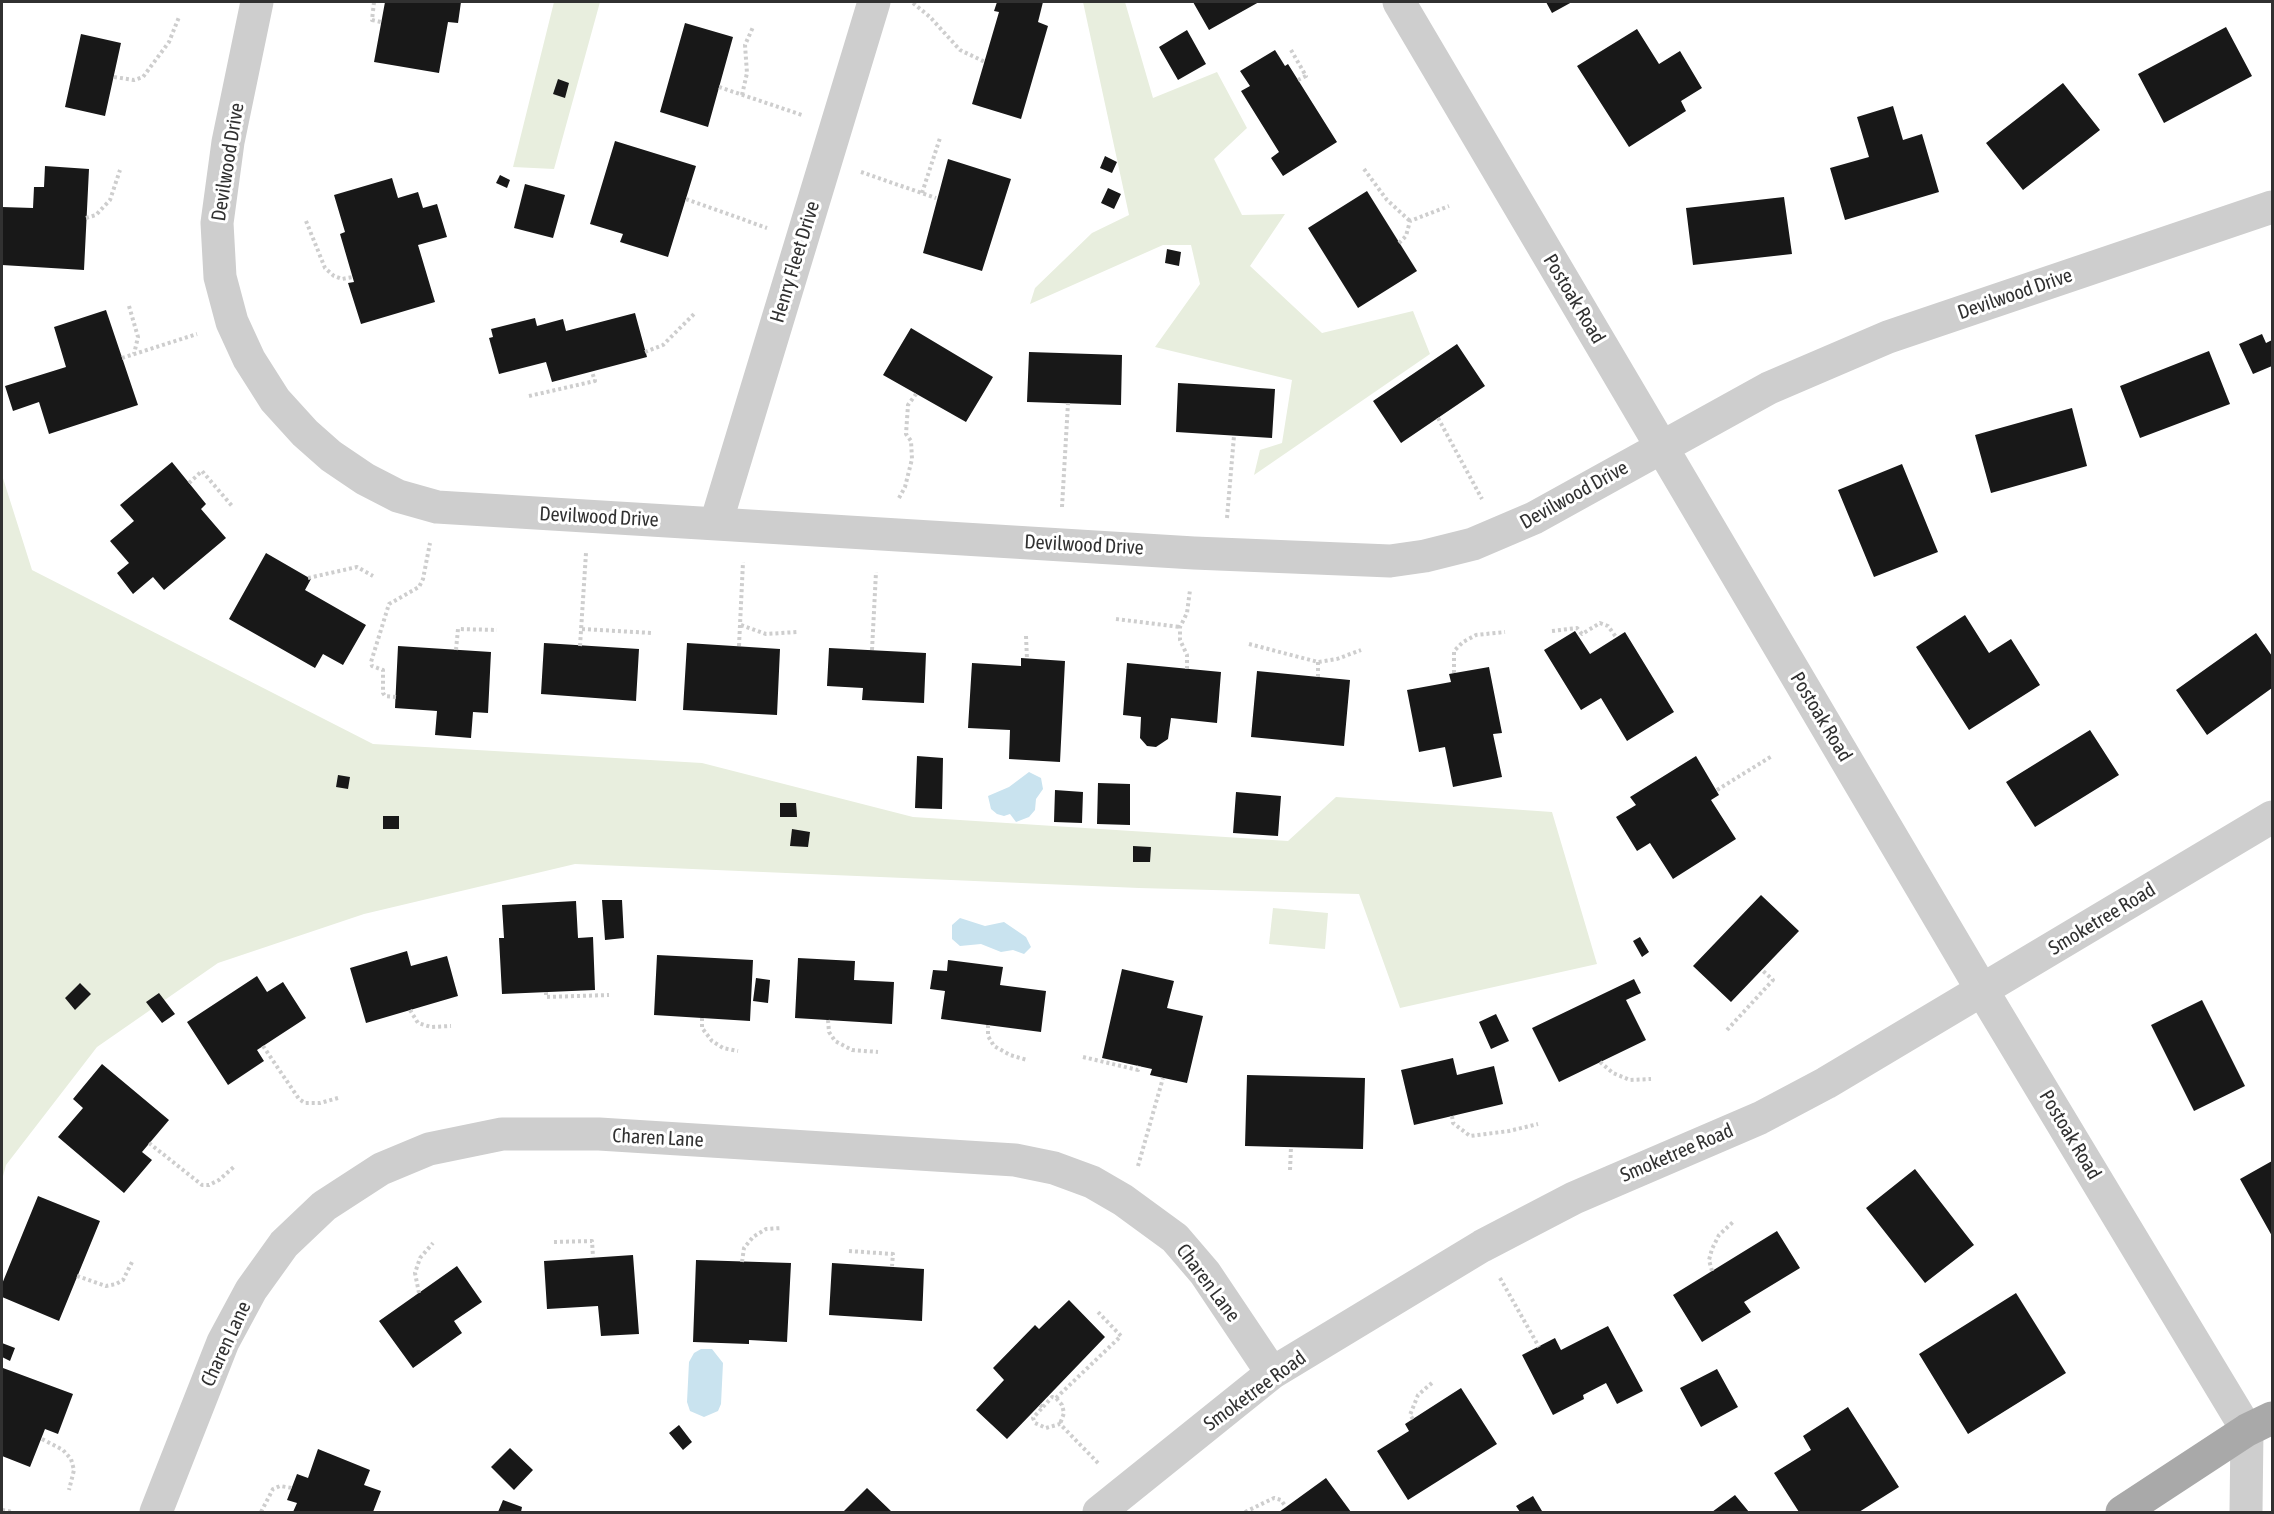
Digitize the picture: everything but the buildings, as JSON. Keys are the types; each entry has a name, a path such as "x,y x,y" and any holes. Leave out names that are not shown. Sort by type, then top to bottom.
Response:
{"main road":[{"path":"2122,1512 2260,1424"}],"street":[{"name":"Devilwood Drive","path":"257,2 228,142 217,223 220,277 232,322 249,359 275,400 305,433 331,456 365,478 398,496 437,507 1209,554 1390,561 1453,550 1501,534 1769,388 1888,337 2272,207"},
{"name":"Henry Fleet Drive","path":"730,525 801,241 874,2"},
{"name":"Postoak Road","path":"1400,2 1982,990 2260,1424"},
{"name":"Smoketree Road","path":"1099,1512 1272,1373 1482,1246 1574,1198 1760,1118 1826,1083 2272,817"},
{"name":"Charen Lane","path":"156,1512 223,1342 251,1290 284,1244 324,1206 378,1170 429,1149 502,1134 533,1132 1015,1160 1054,1168 1092,1182 1124,1200 1146,1215 1183,1247 1205,1273 1272,1373"},
{"path":"2246,1512 2260,1424"}],"path":[{"path":"374,2 372,20 381,22"},
{"path":"909,2 930,17 960,50 985,62"},
{"path":"114,77 134,80 143,77 170,42 179,17"},
{"path":"742,95 747,73 746,45 753,27"},
{"path":"1291,50 1306,76 1298,80"},
{"path":"719,87 836,127"},
{"path":"922,193 940,138"},
{"path":"826,160 936,198"},
{"path":"1364,169 1387,200 1410,221"},
{"path":"86,218 96,215 110,200 120,170"},
{"path":"686,199 801,241"},
{"path":"1410,221 1449,206"},
{"path":"306,221 326,268 334,276 342,279 353,277"},
{"path":"1400,243 1406,236 1410,221"},
{"path":"129,306 138,337 134,354"},
{"path":"645,352 663,345 695,313"},
{"path":"122,358 232,322"},
{"path":"529,396 595,381 592,372"},
{"path":"872,650 882,533 905,487 912,459 911,441 906,435 906,422 908,405 916,394"},
{"path":"1059,544 1068,403"},
{"path":"1438,418 1501,534"},
{"path":"1187,669 1187,655 1180,640 1180,627 1209,554 1234,436"},
{"path":"189,483 202,471 232,506"},
{"path":"396,697 385,696 383,670 372,666 371,662 389,604 419,587 423,579 437,507"},
{"path":"580,646 588,516"},
{"path":"730,525 741,626 739,646"},
{"path":"308,578 357,567 373,576"},
{"path":"1116,619 1180,627"},
{"path":"1552,631 1577,628 1582,634 1600,623 1608,626 1616,637"},
{"path":"741,626 766,634 797,632"},
{"path":"456,650 458,629 497,630"},
{"path":"582,629 652,633"},
{"path":"1454,673 1454,651 1462,642 1476,635 1505,632"},
{"path":"1026,636 1027,659"},
{"path":"1248,644 1318,662 1337,659 1361,650"},
{"path":"1318,662 1318,677"},
{"path":"1717,790 1772,756"},
{"path":"1727,1030 1773,980 1762,970"},
{"path":"546,992 546,997 609,995"},
{"path":"410,1010 418,1023 431,1027 451,1026"},
{"path":"702,1018 702,1028 712,1041 723,1048 738,1051"},
{"path":"828,1020 829,1032 836,1041 852,1050 878,1052"},
{"path":"988,1025 988,1036 994,1046 1010,1055 1027,1060"},
{"path":"262,1046 304,1104 338,1098"},
{"path":"1083,1057 1138,1070 1139,1066"},
{"path":"1600,1062 1613,1073 1630,1080 1651,1079"},
{"path":"1124,1200 1135,1178 1163,1078"},
{"path":"1452,1116 1453,1123 1470,1136 1509,1131 1538,1124"},
{"path":"150,1143 202,1185 209,1185 219,1180 235,1166"},
{"path":"1290,1170 1291,1147"},
{"path":"1712,1271 1708,1260 1712,1249 1719,1235 1734,1222"},
{"path":"742,1262 744,1248 753,1237 766,1229 782,1228"},
{"path":"554,1242 592,1242 593,1257"},
{"path":"419,1293 415,1284 415,1273 420,1258 433,1243"},
{"path":"1482,1246 1539,1347"},
{"path":"849,1251 892,1254 892,1266"},
{"path":"77,1276 106,1286 116,1284 123,1280 132,1262"},
{"path":"1056,1398 1062,1405 1064,1413 1059,1424 1046,1428 1035,1423 1033,1418 1042,1406 1052,1397 1056,1398 1121,1336 1097,1311"},
{"path":"1413,1419 1410,1415 1418,1395 1433,1382"},
{"path":"1059,1424 1125,1491"},
{"path":"42,1439 63,1450 71,1459 74,1470 69,1490"},
{"path":"261,1512 273,1489 280,1485 292,1488"},
{"path":"1245,1512 1274,1498 1281,1500 1286,1507"},
{"path":"2,1510 13,1512"}],"green space":[{"path":"554,2 600,2 554,169 513,167"},
{"path":"1083,2 1125,2 1153,98 1217,72 1247,128 1214,159 1242,215 1285,214 1250,266 1322,333 1413,311 1430,354 1254,475 1260,450 1282,443 1292,380 1155,347 1200,284 1191,245 1163,245 1030,304 1035,288 1092,233 1129,215"},
{"path":"2,475 32,570 373,744 702,763 913,817 1288,841 1336,797 1552,812 1597,964 1400,1008 1359,894 1139,888 575,864 364,914 218,963 97,1047 6,1165 2,1180"},
{"path":"1273,908 1328,913 1325,949 1269,944"}],"water":[{"path":"1029,772 1041,778 1043,789 1036,799 1035,810 1029,817 1016,822 1010,814 1004,816 991,809 988,796 1009,787"},
{"path":"960,918 985,926 1004,922 1026,937 1031,947 1024,954 1013,950 1001,952 981,944 960,946 952,939 952,925"},
{"path":"701,1349 712,1349 723,1363 721,1404 718,1411 704,1417 690,1411 687,1402 689,1362 694,1353"}]}
